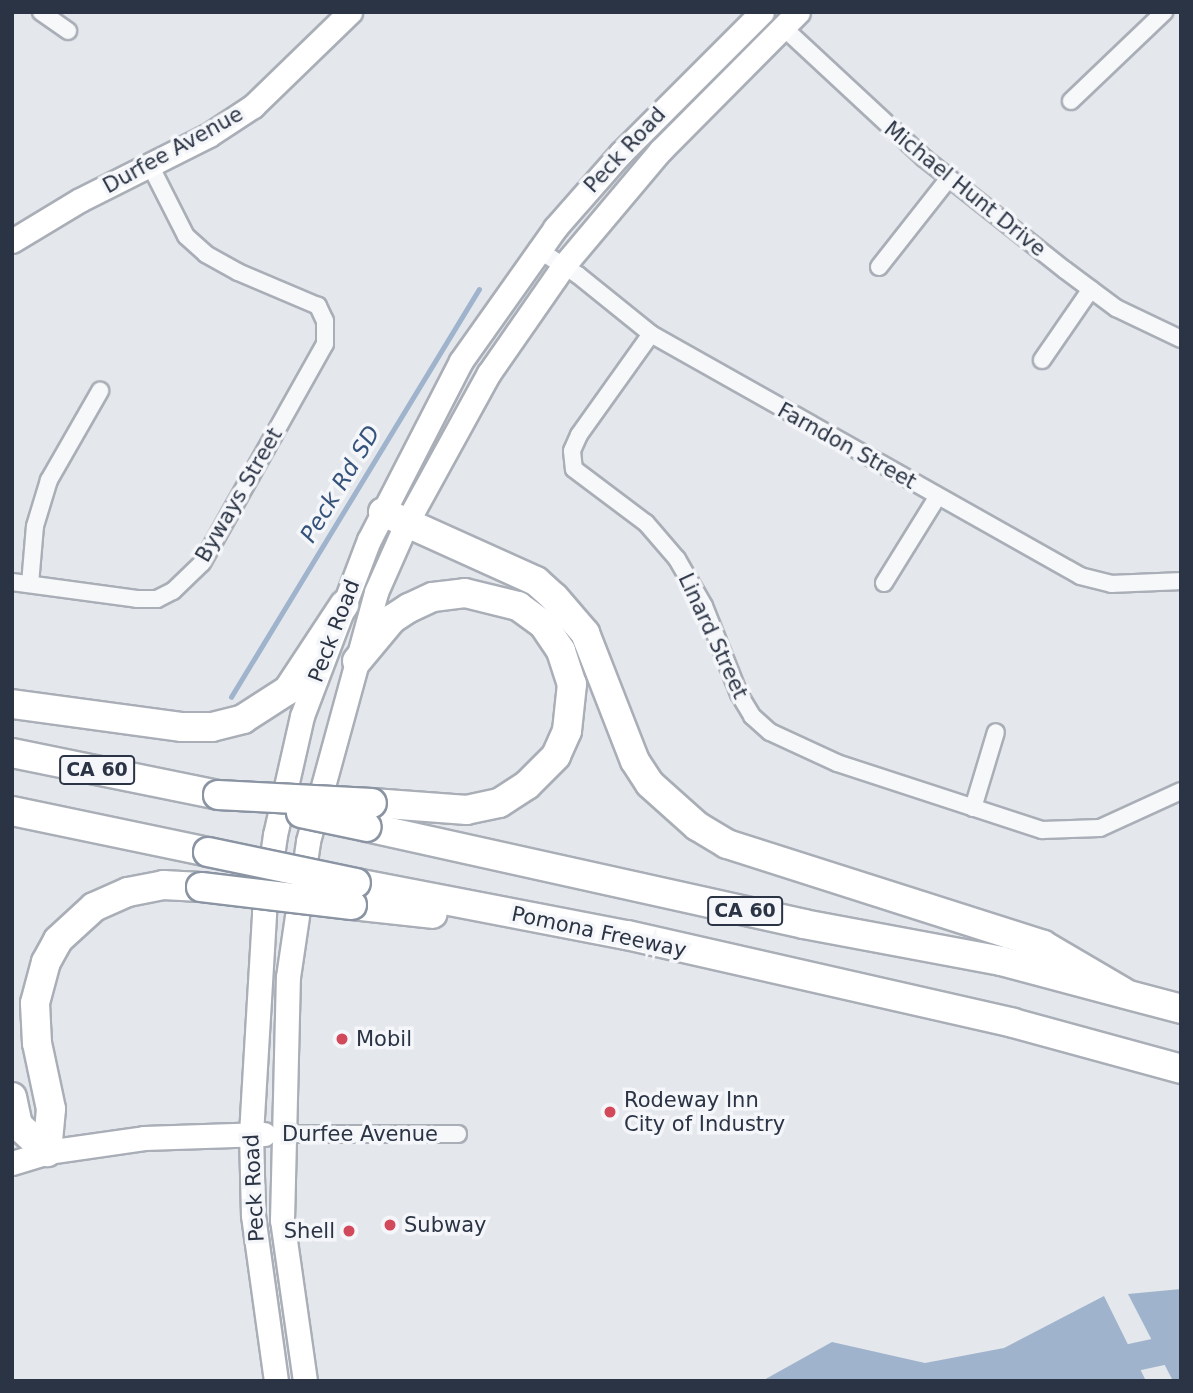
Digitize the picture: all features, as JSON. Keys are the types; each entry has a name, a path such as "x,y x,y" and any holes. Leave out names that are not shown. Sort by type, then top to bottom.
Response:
{"highway":[{"path":"395,517 536,581 573,616 584,633 635,761 650,784 697,826 727,844 1043,945 1123,992"},
{"path":"357,661 393,619 409,608 433,597 465,593 517,606 543,624 561,651 572,684 567,731 556,757 527,785 499,803 467,810 369,815"},
{"path":"12,704 182,727 212,727 243,719 288,690 344,605"},
{"name":"CA 60","path":"12,753 218,795 369,815 804,924 1001,961 1181,1009"},
{"name":"Pomona Freeway","path":"12,811 208,852 354,894 627,935 1013,1023 1181,1069"},
{"path":"47,1153 51,1109 37,1043 36,1003 46,962 58,940 94,907 128,891 163,886 354,894"},
{"path":"12,1097 18,1125 47,1153"}],"main road":[{"name":"Durfee Avenue","path":"12,241 80,200 151,167 253,106 350,12"},
{"name":"Peck Road","path":"305,1381 285,1257 281,1134 288,977 308,841 395,517 461,361 537,249 621,153 762,12"},
{"name":"Peck Road","path":"276,1381 253,1215 251,1134 258,978 275,835 302,716 344,605 395,517 564,264 661,150 783,17"},
{"name":"Durfee Avenue","path":"12,1163 47,1153 144,1138 281,1134"}],"street":[{"path":"41,12 68,32"},
{"path":"1071,101 1164,12"},
{"name":"Michael Hunt Drive","path":"783,17 949,178 1116,308 1181,339"},
{"name":"Byways Street","path":"12,582 157,598 189,579 325,344 325,321 311,301 206,254 186,236 151,167"},
{"path":"878,267 949,178"},
{"name":"Farndon Street","path":"537,249 564,264 651,334 1080,576 1112,584 1181,581"},
{"path":"1042,360 1091,289"},
{"name":"Linard Street","path":"651,334 579,435 572,451 574,469 646,523 677,559 704,606 739,694 751,716 770,732 837,763 1042,830 1074,832 1127,819 1181,791"},
{"path":"30,584 42,499 100,391"},
{"path":"884,583 938,496"},
{"path":"973,808 996,732"},
{"name":"Durfee Avenue","path":"281,1134 458,1134"}],"water":[{"path":"1181,1289 1181,1381 1173,1381 1128,1294"},
{"path":"1104,1296 1146,1381 762,1381 832,1342 925,1363 1004,1348"}],"waterway":[{"name":"Peck Rd SD","path":"231,697 479,289"},
{"path":"1098,1365 1181,1347"}],"place":[{"name":"Mobil","path":"342,1039"},
{"name":"Rodeway Inn City of Industry","path":"610,1112"},
{"name":"Subway","path":"390,1225"},
{"name":"Shell","path":"349,1231"}]}
